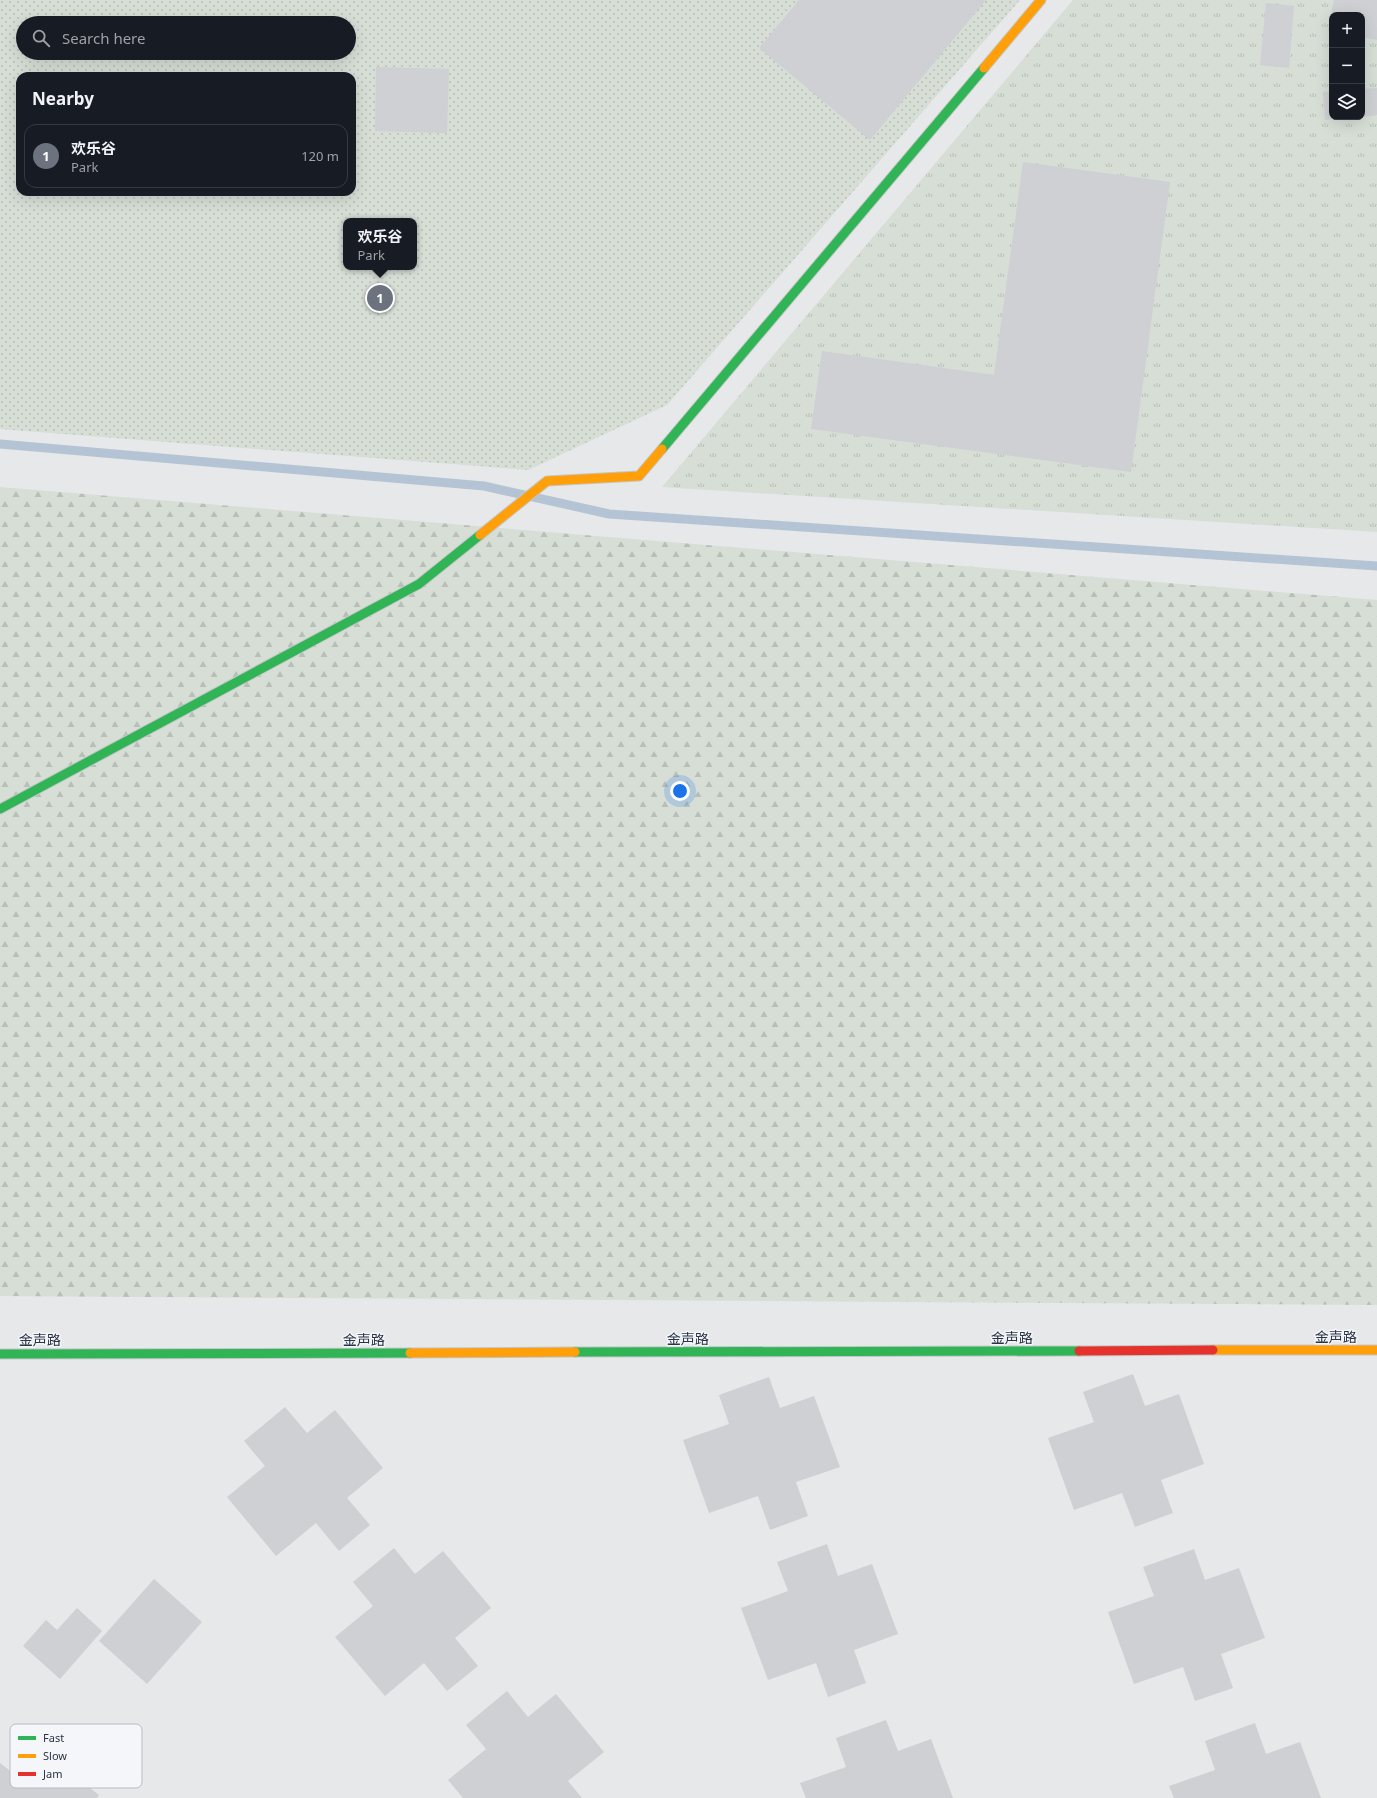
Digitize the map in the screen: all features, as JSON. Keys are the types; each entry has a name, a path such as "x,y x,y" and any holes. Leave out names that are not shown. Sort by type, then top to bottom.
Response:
{"main road":[{"path":"0,809 419,584 547,481 639,476 1041,0"},
{"name":"金声路","path":"0,1354 1377,1350"}],"green space":[{"path":"0,0 1020,0 667,405 528,470 0,429"},
{"path":"1073,0 1377,0 1377,532 662,487"},
{"path":"0,487 1377,600 1377,1305 0,1296"}],"building":[{"path":"799,0 986,0 870,140 759,48"},
{"path":"1334,0 1377,0 1377,40 1365,38 1365,12 1332,12"},
{"path":"1266,3 1294,6 1289,68 1260,65"},
{"path":"376,67 449,69 447,133 375,131"},
{"path":"1377,88 1377,115 1365,117 1365,89"},
{"path":"1329,91 1329,120 1325,120 1323,92"},
{"path":"1023,162 1170,182 1131,472 811,429 822,351 994,375"},
{"path":"1133,1374 1145,1406 1179,1394 1204,1464 1161,1480 1173,1513 1135,1527 1122,1493 1074,1510 1048,1438 1094,1422 1083,1392"},
{"path":"769,1377 780,1408 814,1396 840,1467 796,1482 808,1516 770,1530 758,1496 709,1513 683,1440 729,1424 719,1395"},
{"path":"285,1407 307,1433 335,1410 383,1468 347,1498 370,1525 339,1551 316,1523 276,1556 227,1497 265,1466 244,1441"},
{"path":"827,1544 838,1576 872,1564 898,1634 854,1650 866,1683 828,1697 816,1663 768,1680 741,1608 788,1591 777,1562"},
{"path":"394,1548 415,1574 443,1551 491,1608 455,1638 478,1666 447,1691 424,1663 385,1696 335,1637 373,1606 353,1582"},
{"path":"1194,1549 1205,1580 1239,1568 1265,1638 1221,1654 1233,1688 1195,1701 1183,1667 1134,1684 1108,1612 1154,1596 1143,1567"},
{"path":"154,1579 202,1622 147,1684 99,1641"},
{"path":"77,1608 102,1631 60,1679 23,1646 46,1620 57,1630"},
{"path":"507,1691 528,1717 556,1694 604,1752 568,1781 582,1798 463,1798 448,1780 486,1749 466,1725"},
{"path":"886,1720 898,1751 931,1739 953,1798 806,1798 800,1783 846,1767 836,1738"},
{"path":"1255,1723 1266,1754 1300,1742 1321,1798 1174,1798 1169,1786 1215,1770 1205,1741"},
{"path":"0,1763 10,1771 10,1788 90,1788 99,1795 97,1798 0,1798"}],"waterway":[{"path":"0,444 484,486 609,514 1377,566"}],"traffic: fast":[{"path":"662,449 984,68"},
{"path":"0,809 419,584 480,535"},
{"path":"575,1352 1079,1351"},
{"path":"0,1354 410,1353"}],"traffic: slow":[{"path":"984,68 1041,0"},
{"path":"480,535 547,481 639,476 662,449"},
{"path":"1213,1350 1377,1350"},
{"path":"410,1353 575,1352"}],"traffic: jam":[{"path":"1079,1351 1213,1350"}],"place":[{"name":"欢乐谷","path":"380,298"}]}
